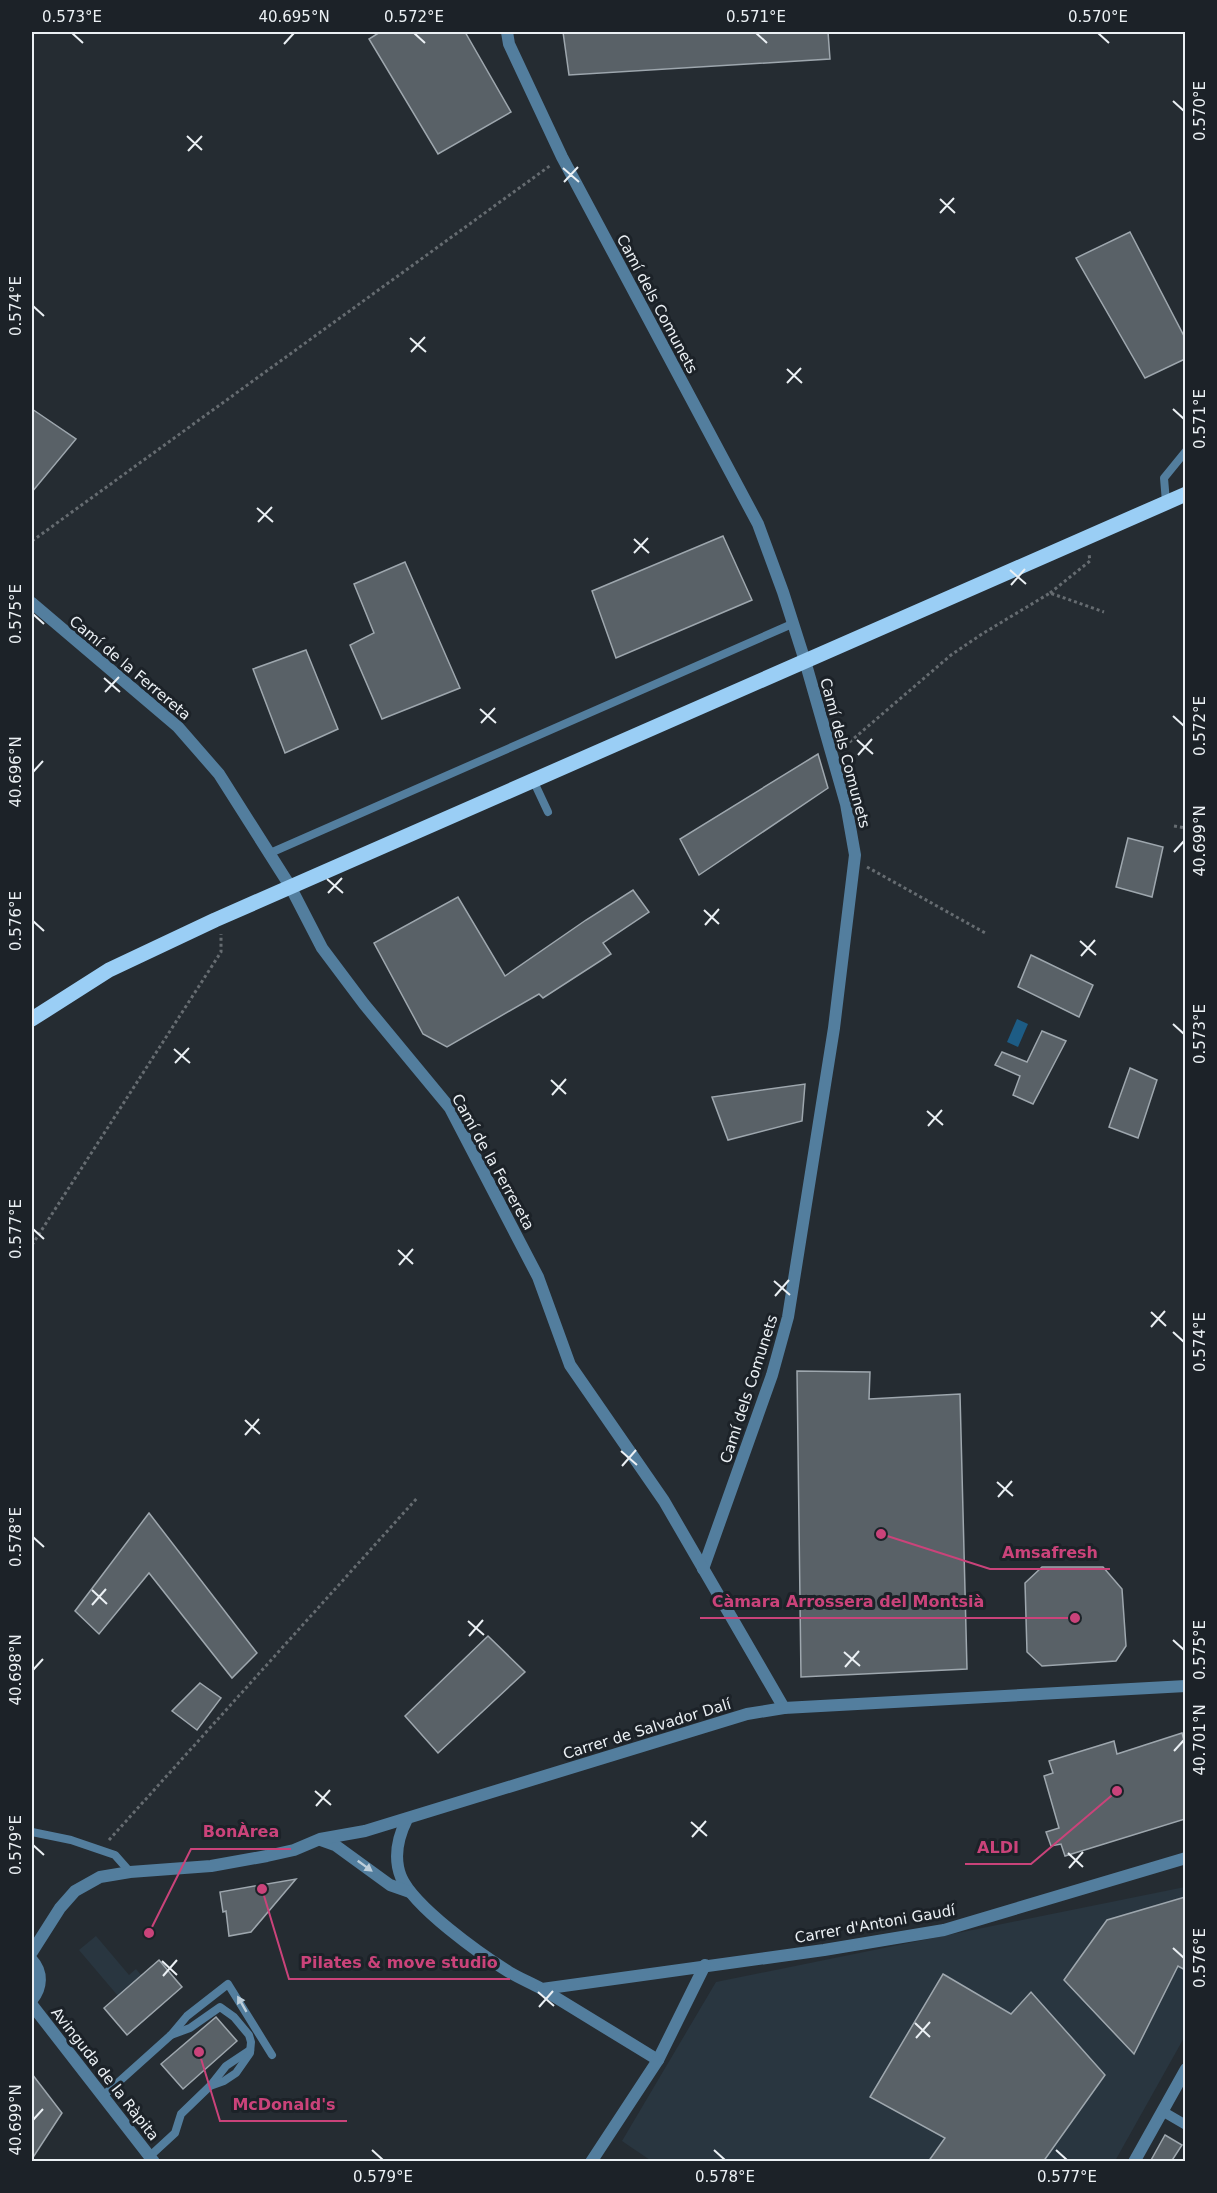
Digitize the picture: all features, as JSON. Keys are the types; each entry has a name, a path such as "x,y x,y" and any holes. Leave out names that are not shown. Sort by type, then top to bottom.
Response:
{"main road":[{"path":"32,1019 109,970 215,920 1185,494"}],"street":[{"name":"Camí dels Comunets","path":"507,32 509,45 562,157 758,524 805,661 846,804 855,860 834,1028 788,1317 772,1375 703,1569"},
{"name":"Camí de la Ferrereta","path":"32,603 178,727 219,774 290,886 322,948 364,1004 450,1108 538,1277 570,1365 664,1501 784,1708"},
{"name":"Carrer de Salvador Dalí","path":"32,1952 60,1908 75,1891 100,1877 130,1872 211,1866 294,1850 320,1839 365,1831 407,1819 747,1714 784,1708 1185,1686"},
{"path":"407,1819 399,1835 397,1860 401,1876 410,1892 451,1930 509,1972 542,1989 658,2060"},
{"path":"320,1839 335,1845 390,1885 410,1892"},
{"name":"Carrer d'Antoni Gaudí","path":"542,1989 824,1950 944,1930 1185,1858"},
{"path":"32,1960 39,1974 40,1984 32,2000"},
{"path":"591,2162 658,2060 705,1965"},
{"name":"Avinguda de la Ràpita","path":"32,2005 152,2159"},
{"path":"1134,2162 1185,2069"},
{"path":"1162,2111 1185,2125"}],"lane":[{"path":"1166,502 1164,478 1185,451"},
{"path":"268,854 792,624"},
{"path":"533,780 548,812"},
{"path":"32,1832 71,1840 115,1855 130,1872"},
{"path":"103,2096 171,2035 186,2016 228,1984 272,2055"},
{"path":"152,2159 175,2133 181,2114 210,2086 236,2073 250,2050 249,2035 234,2017 220,2007 190,2028 171,2035"}],"path":[{"path":"32,541 562,157"},
{"path":"832,757 951,655 1050,593 1090,561 1088,537"},
{"path":"1050,593 1104,612"},
{"path":"1174,826 1185,828"},
{"path":"855,860 987,934"},
{"path":"32,1245 221,952 221,933 215,920"},
{"path":"100,1850 418,1497"}],"shaded area":[{"path":"1185,1887 1185,2036 1115,2161 653,2162 622,2141 716,1982"},
{"path":"96,1936 129,1975 136,1969 141,1975 118,1996 79,1950"}],"water":[{"path":"1017,1019 1028,1024 1018,1047 1007,1042"}],"building":[{"path":"380,32 465,32 511,112 438,154 369,39"},
{"path":"563,32 828,32 830,59 569,75"},
{"path":"1130,232 1185,338 1185,359 1145,378 1076,258"},
{"path":"32,409 76,439 32,492"},
{"path":"723,536 752,600 616,658 592,591"},
{"path":"405,562 460,688 382,719 350,645 374,633 354,584"},
{"path":"306,650 338,729 285,753 253,669"},
{"path":"818,754 828,788 699,875 680,839"},
{"path":"1128,838 1163,847 1152,897 1116,887"},
{"path":"633,890 649,912 603,943 611,954 543,998 539,994 447,1047 423,1034 374,943 458,897 505,976"},
{"path":"1031,955 1093,985 1079,1017 1018,987"},
{"path":"1042,1031 1066,1041 1033,1104 1013,1095 1020,1076 995,1065 1002,1052 1027,1062"},
{"path":"1130,1068 1157,1080 1138,1138 1109,1127"},
{"path":"805,1084 802,1121 728,1140 712,1097"},
{"path":"797,1371 870,1372 869,1399 960,1394 967,1669 801,1677"},
{"path":"149,1513 257,1653 232,1678 149,1573 99,1634 75,1611"},
{"path":"1042,1567 1103,1567 1122,1589 1126,1646 1116,1661 1042,1666 1027,1652 1025,1583"},
{"path":"488,1636 525,1672 438,1753 405,1716"},
{"path":"200,1683 221,1698 197,1730 172,1711"},
{"path":"1182,1733 1185,1744 1185,1819 1065,1856 1061,1844 1051,1846 1046,1832 1059,1828 1044,1776 1053,1773 1049,1761 1114,1741 1117,1754"},
{"path":"296,1879 251,1932 229,1936 226,1911 223,1912 220,1892"},
{"path":"1185,1897 1185,1970 1178,1966 1134,2054 1064,1980 1107,1920"},
{"path":"159,1960 182,1987 127,2035 104,2008"},
{"path":"943,1974 1011,2014 1031,1992 1105,2075 1043,2162 928,2162 945,2138 870,2097"},
{"path":"216,2017 237,2041 183,2089 161,2064"},
{"path":"32,2074 62,2113 32,2159"},
{"path":"1165,2135 1182,2145 1171,2162 1150,2162"}],"place":[{"name":"Amsafresh","path":"881,1534"},
{"name":"Càmara Arrossera del Montsià","path":"1075,1618"},
{"name":"ALDI","path":"1117,1791"},
{"name":"Pilates & move studio","path":"262,1889"},
{"name":"BonÀrea","path":"149,1933"},
{"name":"McDonald's","path":"199,2052"}]}
